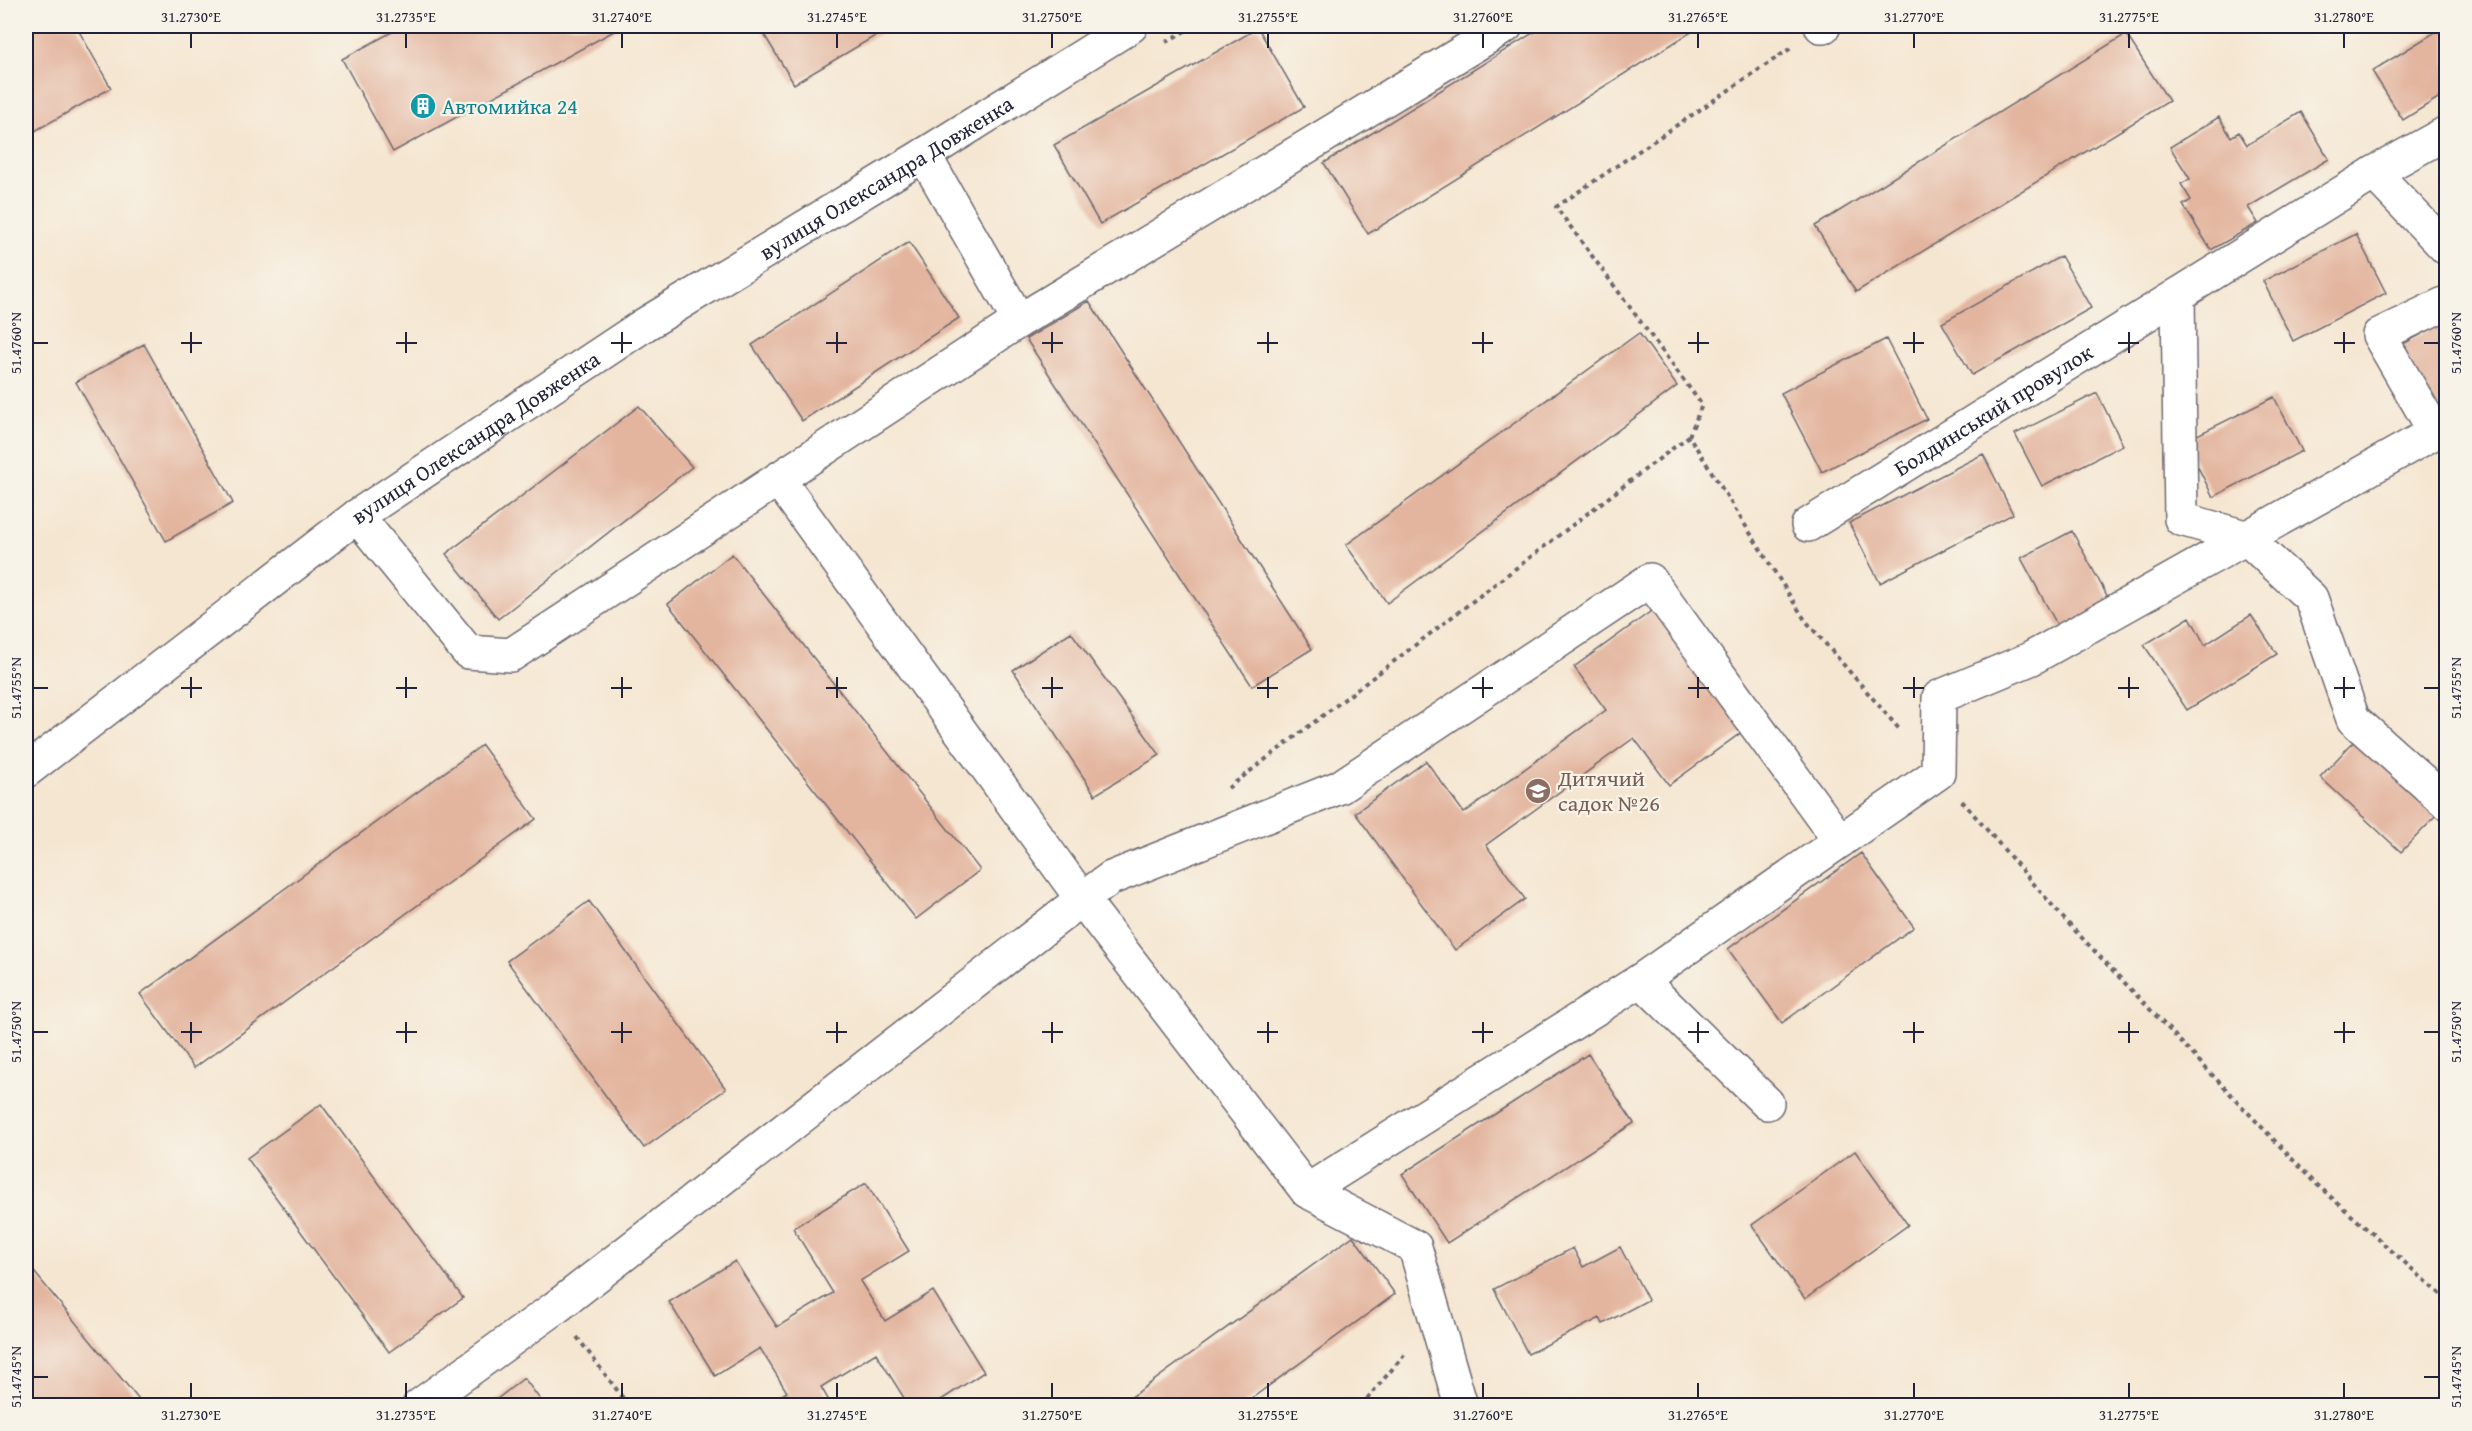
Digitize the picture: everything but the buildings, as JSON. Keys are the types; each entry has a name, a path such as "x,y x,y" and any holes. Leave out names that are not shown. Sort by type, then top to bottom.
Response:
{"street":[{"name":"вулиця Олександра Довженка","path":"26,771 357,516 644,325 1131,26"},
{"path":"357,516 468,652 511,655 1019,321 1506,26"},
{"name":"Болдинський провулок","path":"1808,525 2374,173 2446,133"},
{"path":"924,155 1019,321"},
{"path":"2374,173 2446,248"},
{"path":"2178,295 2181,519 2245,537 2312,598 2353,719 2446,802"},
{"path":"1307,1191 1641,980 1938,773 1939,696 2030,659 2435,432 2379,335 2446,303"},
{"path":"778,479 1082,899 1307,1191 1415,1248 1461,1406"},
{"path":"419,1406 555,1308 1111,878 1340,787 1650,580 1840,841"},
{"path":"1641,980 1767,1103"}],"path":[{"path":"1163,44 1194,26"},
{"path":"1225,791 1689,436 1702,405 1556,207 1822,26"},
{"path":"1689,436 1805,620 2065,920 2314,1182 2446,1299"},
{"path":"555,1308 629,1406"},
{"path":"1361,1406 1436,1319"}],"place":[{"name":"Автомийка 24","path":"423,106"},
{"name":"Дитячий садок №26","path":"1538,791"}]}
